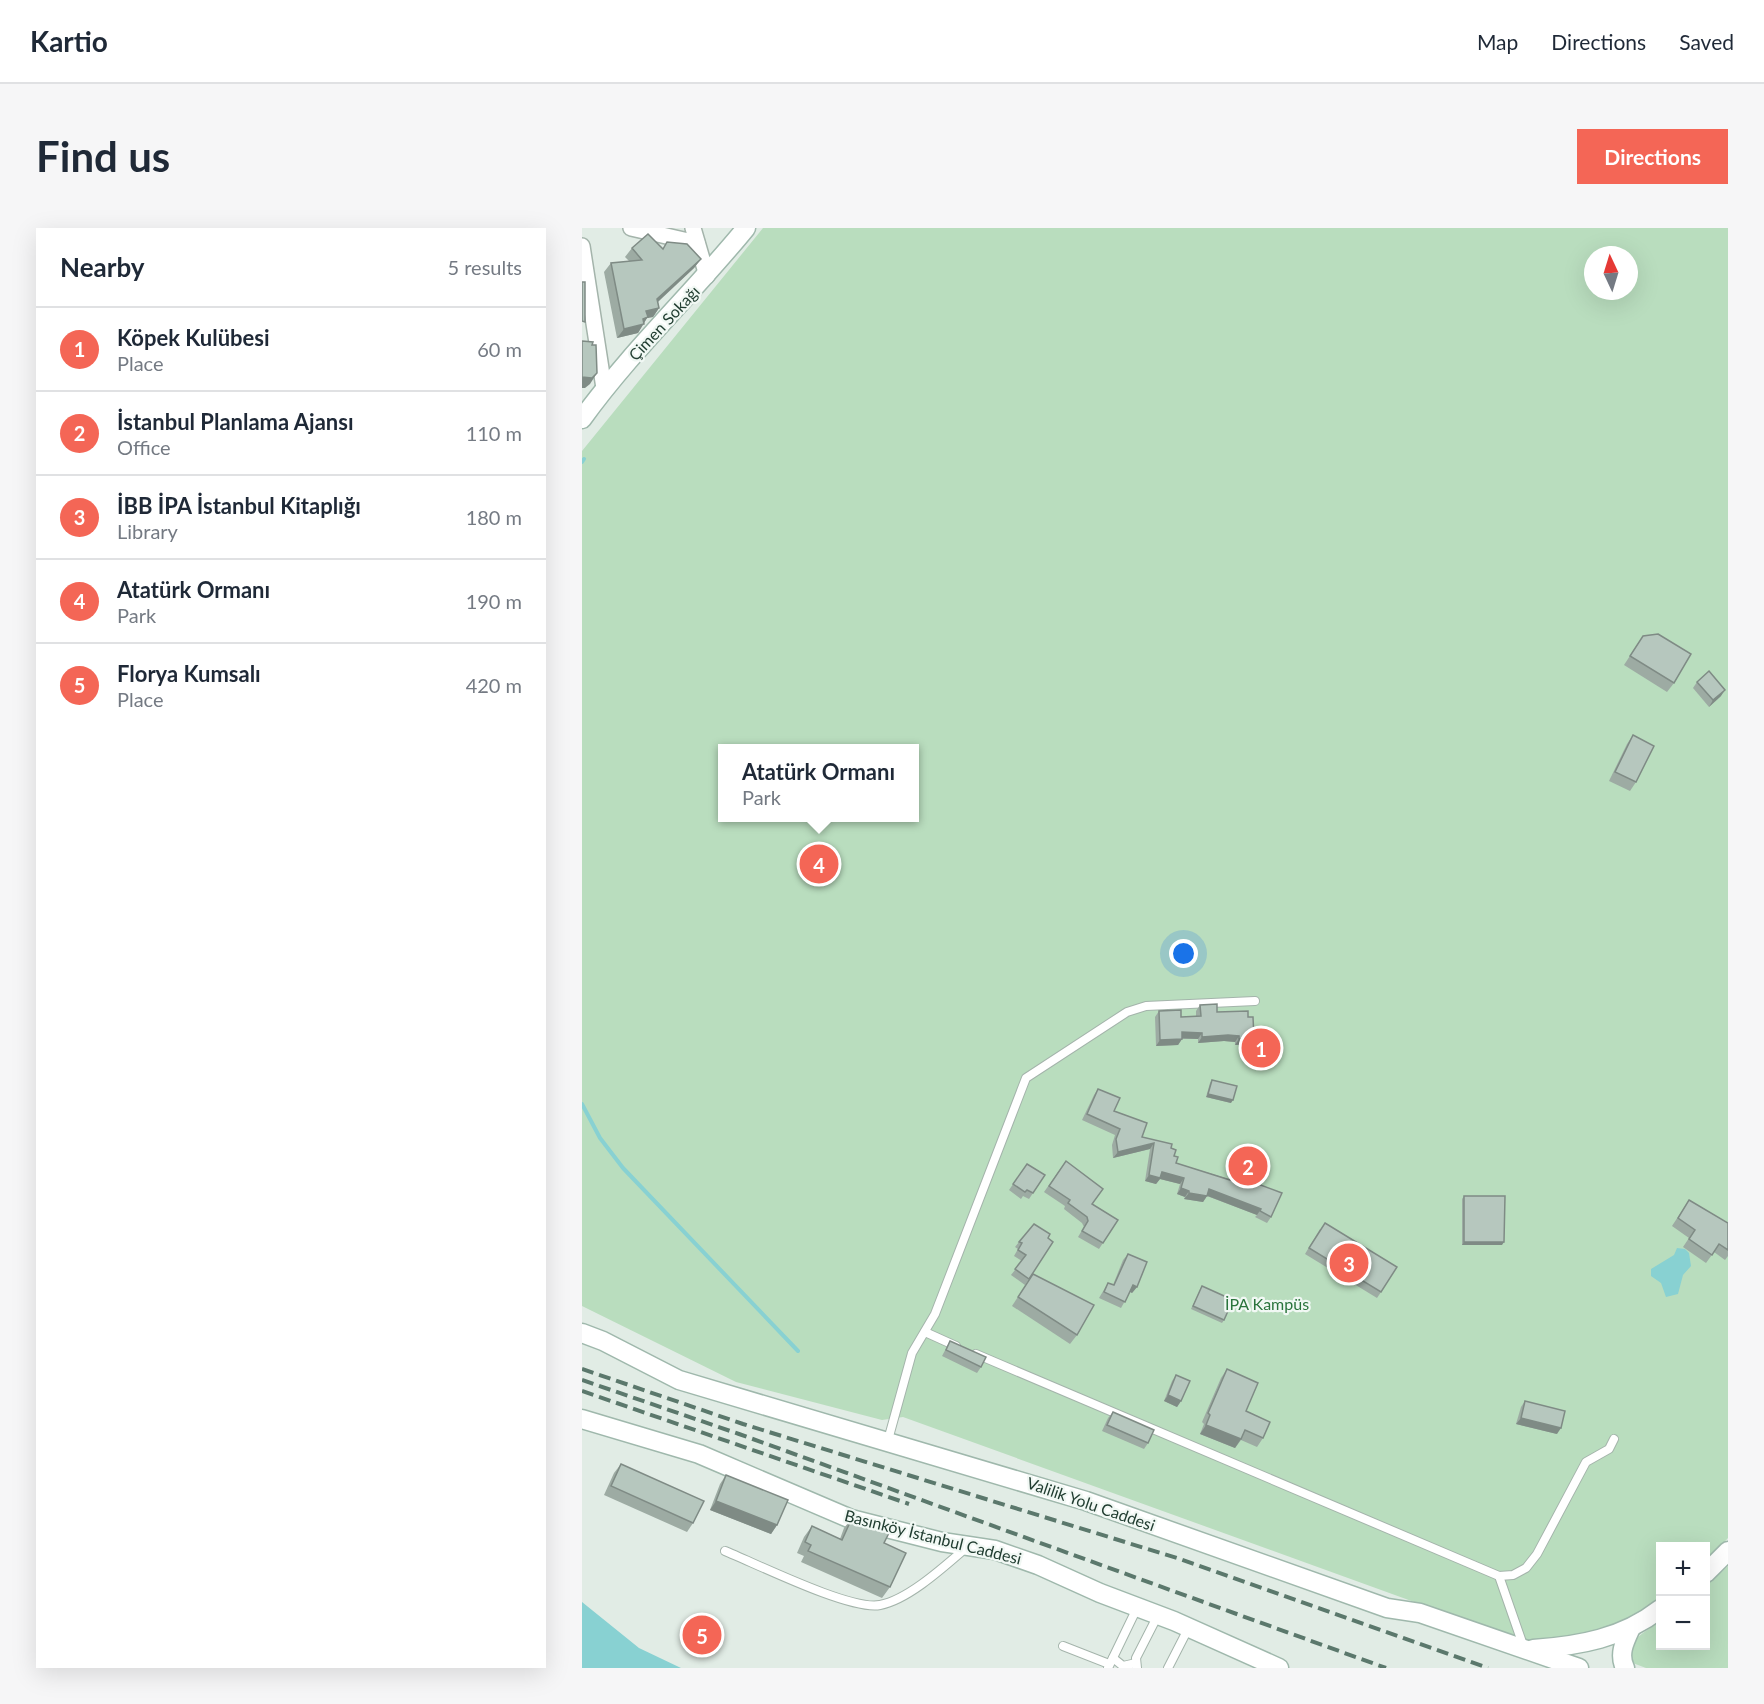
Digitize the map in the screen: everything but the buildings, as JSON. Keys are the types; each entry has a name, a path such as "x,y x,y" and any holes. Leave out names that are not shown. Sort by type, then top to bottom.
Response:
{"main road":[{"name":"Çimen Sokağı","path":"582,419 604,388 707,276 746,228"},
{"path":"582,1326 603,1341"},
{"path":"582,1333 603,1341"},
{"name":"Valilik Yolu Caddesi","path":"603,1341 679,1380 784,1413 888,1440 1086,1501 1387,1608 1420,1614 1579,1668"},
{"name":"Basınköy İstanbul Caddesi","path":"582,1419 699,1454 851,1519 995,1550 1038,1565 1279,1668"},
{"path":"1710,1569 1728,1551"},
{"path":"1525,1649 1601,1640 1631,1628 1656,1611"},
{"path":"1624,1668 1621,1660 1623,1646 1631,1628"}],"street":[{"path":"631,228 697,243"},
{"path":"693,228 707,276"},
{"path":"582,246 604,388"}],"lane":[{"path":"888,1440 907,1366 935,1314 1026,1078 1127,1012 1146,1006 1255,1001"},
{"path":"925,1332 1499,1576 1513,1575 1526,1568 1537,1554 1586,1462 1609,1449 1614,1439"},
{"path":"725,1551 853,1603 878,1606 890,1602 920,1584 968,1546"},
{"path":"1499,1576 1525,1649"},
{"path":"1110,1663 1137,1607"},
{"path":"1063,1646 1110,1663 1123,1666 1137,1665 1136,1658 1158,1615"},
{"path":"1167,1668 1189,1628"}],"green space":[{"name":"İPA Kampüs","path":"763,228 1728,228 1728,1538 1710,1558 1710,1542 1656,1542 1656,1603 1600,1634 1532,1641 1428,1607 903,1417 882,1420 736,1382 582,1306 582,451"},
{"path":"1728,1566 1728,1668 1646,1668 1630,1662 1634,1642 1656,1625 1656,1650 1710,1650 1710,1582"}],"water":[{"path":"1677,1248 1685,1249 1689,1253 1691,1266 1683,1275 1678,1294 1666,1297 1661,1283 1651,1276 1651,1269 1674,1255"},
{"path":"582,1602 639,1648 681,1668 582,1668"}],"waterway":[{"path":"582,1104 600,1138 623,1168 798,1351"}],"railway":[{"path":"582,1369 743,1424 1180,1559 1488,1668"},
{"path":"582,1380 739,1434 1386,1668"},
{"path":"582,1391 909,1504"}],"place":[{"name":"Atatürk Ormanı","path":"819,864"},
{"name":"Köpek Kulübesi","path":"1261,1048"},
{"name":"İstanbul Planlama Ajansı","path":"1248,1166"},
{"name":"İBB İPA İstanbul Kitaplığı","path":"1349,1263"},
{"name":"Florya Kumsalı","path":"702,1635"}]}
